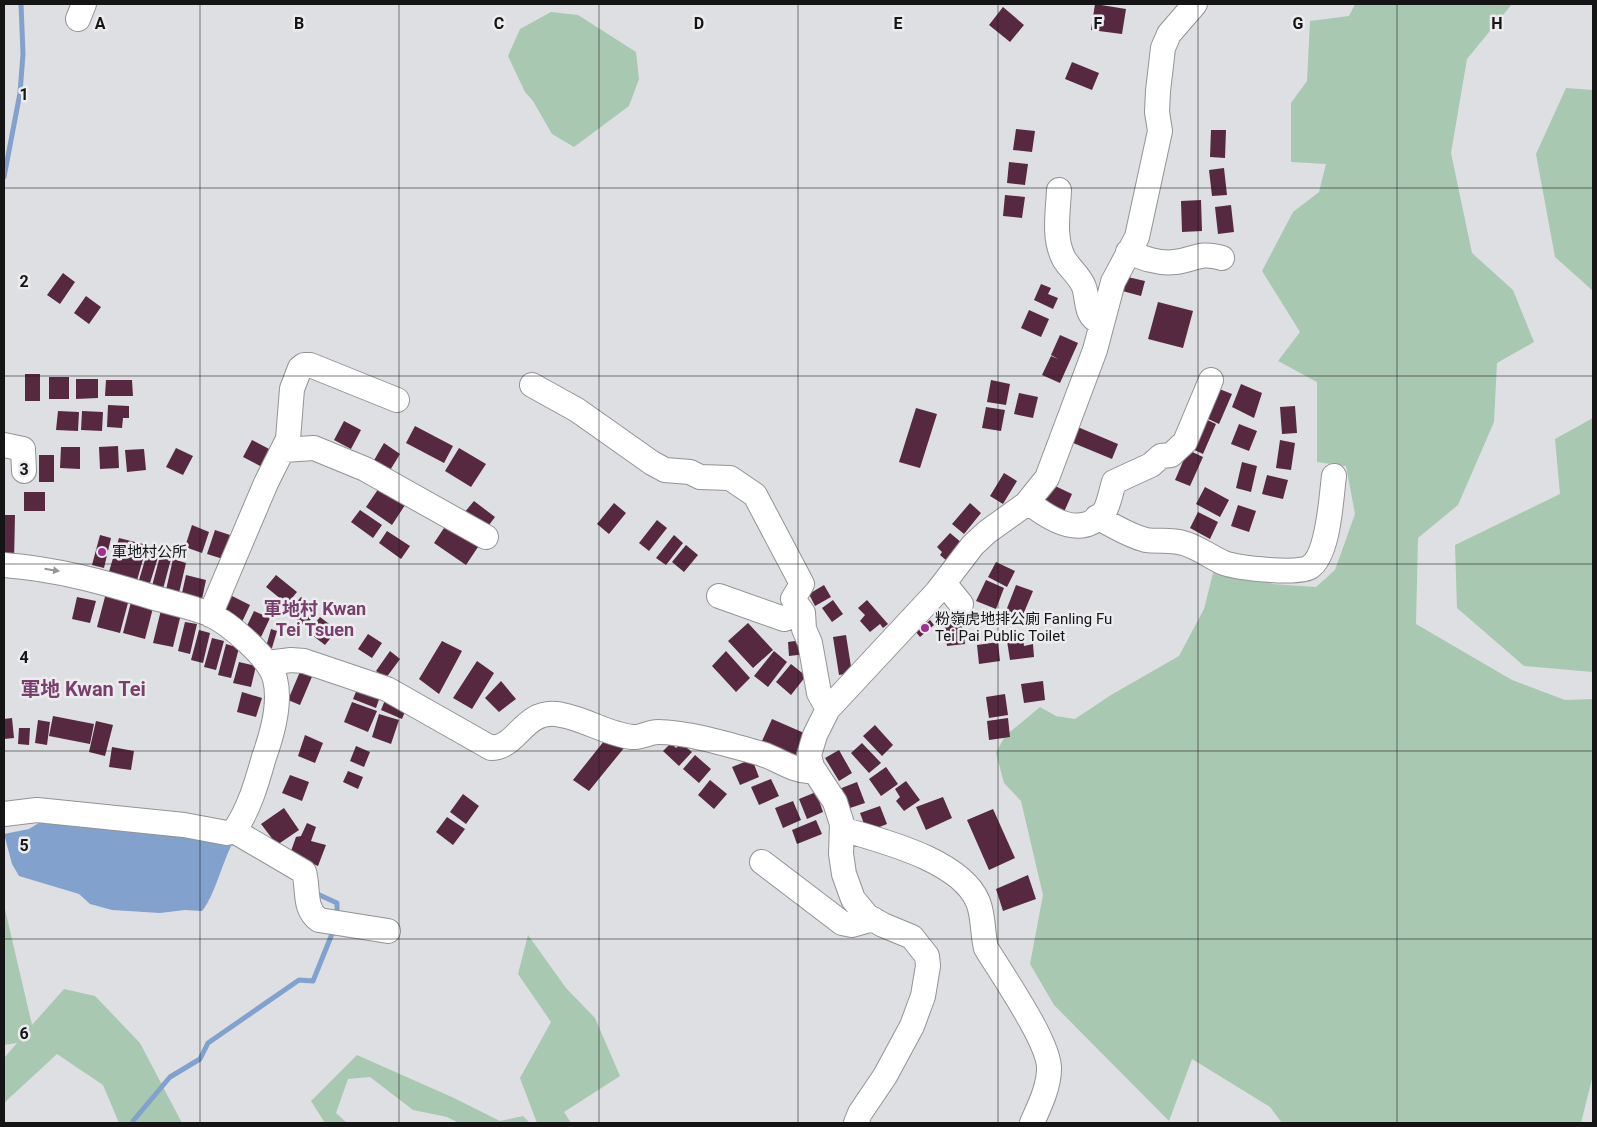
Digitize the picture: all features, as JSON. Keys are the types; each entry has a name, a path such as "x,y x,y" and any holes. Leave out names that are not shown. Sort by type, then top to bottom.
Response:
{"street":[{"path":"856,1123 860,1113 885,1076 912,1026 923,996 928,966 927,956 912,937 873,919 853,899 844,874 841,854 842,829 835,802 812,767 809,755 815,735 828,709 944,583 973,545 987,532 1028,502 1047,478 1095,350 1113,282 1137,237 1160,131 1157,112 1158,90 1164,48 1169,34 1195,4"},
{"path":"1059,190 1057,238 1063,257 1085,289 1088,312 1094,320 1101,323"},
{"path":"1128,252 1162,262 1176,262 1202,254 1222,258"},
{"path":"210,615 266,483 288,439 292,389 300,368 304,365 397,400"},
{"path":"1028,502 1047,517 1069,526 1091,522 1104,512 1114,482 1152,465 1161,456 1171,455 1185,442 1211,380"},
{"path":"532,385 577,410 633,451 665,470 690,472 700,477 730,478 755,495 802,584 792,599 803,613 804,629 810,643 820,693 828,709"},
{"path":"4,445 23,449 24,471"},
{"path":"283,450 314,448 365,469 486,537"},
{"path":"1098,517 1137,537 1147,540 1170,539 1186,544 1226,563 1276,571 1303,570 1311,567 1323,545 1334,476"},
{"path":"4,565 55,570 83,576 210,615 251,645 268,663 275,679 276,689 269,743 244,814 234,830 228,832 37,810 4,814"},
{"path":"944,583 961,604"},
{"path":"719,596 784,619 803,613"},
{"path":"268,663 291,660 304,661 387,689 491,748 497,748 509,740 531,719 541,714 557,714 633,737 657,732 690,736 764,755 798,770 808,771 812,767"},
{"path":"842,829 898,846 934,861 968,887 978,901 983,919 982,934 986,948 1046,1049 1049,1069 1042,1100 1032,1123"},
{"path":"234,830 304,872 308,907 312,915 319,920 388,931"},
{"path":"762,862 842,924 852,924 873,919"}],"green space":[{"path":"1355,4 1512,4 1467,59 1451,153 1472,253 1513,290 1534,342 1497,363 1494,422 1458,505 1418,538 1416,624 1512,680 1565,700 1593,699 1593,1075 1581,1123 1282,1123 1270,1107 1192,1059 1169,1121 1054,1005 1030,964 1043,895 1021,801 1004,783 996,753 1005,736 1040,707 1056,716 1075,719 1111,695 1179,656 1204,609 1215,565 1256,565 1272,584 1316,587 1335,570 1355,514 1346,466 1317,462 1317,382 1278,361 1300,332 1262,271 1293,212 1319,192 1326,164 1291,162 1291,103 1307,81 1310,21 1349,16"},
{"path":"551,12 578,15 636,52 639,79 629,106 574,147 552,134 533,101 525,92 508,56 520,29"},
{"path":"1566,88 1593,90 1593,291 1555,257 1536,154"},
{"path":"1593,418 1593,672 1524,666 1457,608 1455,545 1560,494 1555,439"},
{"path":"4,905 32,1025 64,989 95,996 140,1043 182,1123 119,1123 103,1085 57,1054 4,1103 4,1058 17,1043 4,1045"},
{"path":"528,935 566,988 595,1018 620,1076 564,1112 571,1123 537,1123 520,1078 551,1022 518,974"},
{"path":"357,1055 454,1098 500,1121 523,1116 530,1123 459,1123 447,1117 413,1110 370,1077 348,1079 336,1113 347,1123 325,1123 311,1101"}],"water":[{"path":"47,818 221,839 232,844 214,889 202,911 185,910 160,913 112,910 90,904 79,894 19,876 12,864 4,834 29,829"}],"building":[{"path":"1095,4 1126,9 1122,34 1091,30"},
{"path":"1003,7 1024,25 1010,42 989,25"},
{"path":"1072,62 1099,73 1092,90 1065,79"},
{"path":"1016,129 1035,131 1032,152 1013,150"},
{"path":"1211,130 1226,130 1225,158 1210,157"},
{"path":"1009,162 1028,164 1025,185 1007,183"},
{"path":"1224,168 1227,195 1212,196 1209,170"},
{"path":"1005,195 1025,197 1022,218 1003,216"},
{"path":"1201,200 1202,231 1182,232 1181,201"},
{"path":"1231,205 1234,232 1218,234 1215,207"},
{"path":"63,273 75,282 60,304 47,295"},
{"path":"1119,275 1145,281 1141,296 1115,289"},
{"path":"1041,284 1051,288 1048,294 1058,298 1053,309 1034,300"},
{"path":"86,296 101,307 89,324 74,313"},
{"path":"1158,302 1193,311 1183,348 1148,339"},
{"path":"1029,310 1049,319 1041,337 1021,328"},
{"path":"1060,335 1078,343 1060,383 1042,375 1051,356 1058,359 1051,355"},
{"path":"25,374 40,374 40,401 25,401"},
{"path":"49,377 69,377 69,399 49,399"},
{"path":"76,379 98,379 98,398 76,399"},
{"path":"106,380 132,380 133,396 105,396"},
{"path":"991,380 1010,384 1006,405 987,402"},
{"path":"1241,384 1262,393 1254,418 1232,407"},
{"path":"1217,388 1232,394 1219,424 1204,417"},
{"path":"1019,393 1038,397 1033,418 1014,414"},
{"path":"108,405 129,406 129,418 123,418 122,428 107,427"},
{"path":"1295,406 1297,433 1282,434 1280,407"},
{"path":"986,407 1005,410 1001,431 982,428"},
{"path":"916,408 937,414 920,468 899,462"},
{"path":"58,411 79,412 78,431 56,430"},
{"path":"82,411 103,412 102,431 81,430"},
{"path":"1201,417 1216,424 1203,454 1188,447"},
{"path":"344,421 361,430 351,449 334,440"},
{"path":"1239,424 1257,431 1249,451 1231,444"},
{"path":"1073,425 1118,444 1112,459 1066,440"},
{"path":"415,426 453,446 444,463 406,443"},
{"path":"252,440 271,450 262,467 243,457"},
{"path":"1280,440 1295,443 1291,470 1276,468"},
{"path":"384,443 400,454 389,472 373,462"},
{"path":"118,446 119,468 100,469 99,447"},
{"path":"61,447 80,447 80,469 60,468"},
{"path":"176,448 193,456 183,475 166,467"},
{"path":"459,448 486,464 471,487 445,471"},
{"path":"144,449 146,470 127,472 125,450"},
{"path":"1188,450 1203,457 1190,486 1175,480"},
{"path":"39,455 54,455 54,482 39,482"},
{"path":"1242,462 1257,466 1251,492 1236,488"},
{"path":"1004,473 1017,481 1003,504 990,496"},
{"path":"1267,475 1288,480 1283,499 1262,494"},
{"path":"1051,484 1072,494 1064,512 1043,502"},
{"path":"381,485 407,502 392,525 366,507"},
{"path":"1205,487 1229,500 1220,517 1196,504"},
{"path":"24,492 45,492 45,511 24,511"},
{"path":"474,501 495,517 486,529 464,513"},
{"path":"614,503 626,513 609,534 597,524"},
{"path":"970,503 981,513 964,534 952,524"},
{"path":"1238,505 1256,511 1249,532 1231,526"},
{"path":"360,510 382,525 373,538 351,522"},
{"path":"1198,512 1218,522 1210,539 1190,528"},
{"path":"4,515 15,515 14,561 4,561"},
{"path":"657,520 667,528 649,551 639,543"},
{"path":"192,525 209,532 202,553 185,547"},
{"path":"446,525 478,547 466,565 434,543"},
{"path":"215,530 230,535 223,559 207,554"},
{"path":"387,531 410,546 401,559 379,543"},
{"path":"950,533 962,543 947,561 940,555 942,552 937,547"},
{"name":"軍地村公所","path":"100,535 111,538 104,568 92,565"},
{"path":"674,535 683,543 666,565 656,558"},
{"path":"119,538 147,545 136,584 108,575"},
{"path":"686,545 698,555 684,572 672,562"},
{"path":"148,550 159,554 150,583 139,580"},
{"path":"160,556 171,559 163,589 152,586"},
{"path":"173,559 186,563 179,593 166,590"},
{"path":"996,562 1015,571 1007,587 988,577"},
{"path":"186,575 206,580 202,599 182,593"},
{"path":"276,575 297,592 287,604 266,587"},
{"path":"986,580 1004,588 996,609 976,601"},
{"path":"824,585 831,597 815,606 809,594"},
{"path":"1016,585 1033,591 1020,622 1004,616"},
{"path":"106,593 129,599 120,633 97,627"},
{"path":"232,596 250,605 242,622 224,613"},
{"path":"77,597 96,601 90,623 72,619"},
{"path":"301,597 318,611 305,626 288,612"},
{"path":"833,600 843,614 832,622 822,608"},
{"path":"867,600 888,624 883,628 880,624 870,632 860,621 865,615 858,608"},
{"path":"131,602 153,608 145,639 123,633"},
{"path":"161,610 181,614 173,647 153,643"},
{"path":"254,611 270,618 261,637 245,630"},
{"path":"320,617 337,630 325,645 308,632"},
{"name":"粉嶺虎地排公廁 Fanling Fu Tei Pai Public Toilet","path":"930,620 934,625 920,637 916,632"},
{"path":"962,621 965,644 947,646 944,624"},
{"path":"185,622 197,624 190,654 178,651"},
{"path":"748,623 773,650 753,668 728,641"},
{"path":"271,629 277,631 272,648 266,647"},
{"path":"199,630 210,633 203,663 191,660"},
{"path":"368,634 382,643 372,658 358,649"},
{"path":"846,635 852,673 839,675 833,637"},
{"path":"212,638 224,641 216,670 204,667"},
{"path":"1023,639 1024,646 1033,644 1034,657 1010,660 1007,641"},
{"path":"802,640 806,654 789,656 788,642"},
{"path":"442,641 462,651 439,694 419,679"},
{"path":"998,642 1000,661 979,664 977,645"},
{"path":"226,644 239,648 231,678 218,675"},
{"path":"390,651 400,659 386,678 376,671"},
{"path":"726,651 750,678 736,692 712,666"},
{"path":"774,651 787,662 768,687 754,676"},
{"path":"477,661 494,673 472,709 453,698"},
{"path":"239,662 256,666 251,687 233,683"},
{"path":"791,664 806,676 791,695 776,682"},
{"path":"302,667 314,672 300,705 288,700"},
{"path":"501,681 516,699 499,712 485,698"},
{"path":"1043,681 1045,700 1024,703 1021,684"},
{"path":"360,682 382,691 376,708 353,699"},
{"path":"242,692 262,698 256,717 237,712"},
{"path":"1005,694 1008,715 989,718 986,697"},
{"path":"387,695 408,704 402,719 381,710"},
{"path":"352,702 377,711 368,732 344,722"},
{"path":"379,714 399,720 391,744 372,737"},
{"path":"53,716 94,724 90,744 49,736"},
{"path":"12,718 14,738 4,739 4,719"},
{"path":"1008,718 1010,737 989,740 987,721"},
{"path":"772,719 811,736 802,758 762,741"},
{"path":"38,720 50,722 47,745 35,743"},
{"path":"96,721 113,725 105,756 89,752"},
{"path":"875,725 893,745 882,756 863,736"},
{"path":"19,728 30,728 29,745 18,744"},
{"path":"305,735 323,743 315,763 298,756"},
{"path":"608,736 624,748 589,791 573,780"},
{"path":"671,743 676,748 681,743 692,752 679,766 663,751"},
{"path":"862,743 881,763 869,773 851,753"},
{"path":"356,746 370,752 364,767 350,761"},
{"path":"112,747 134,751 131,770 109,767"},
{"path":"839,750 852,773 839,781 825,758"},
{"path":"695,755 711,769 699,783 683,769"},
{"path":"752,759 759,777 740,785 732,767"},
{"path":"886,767 898,784 881,796 869,779"},
{"path":"348,771 363,777 358,789 343,782"},
{"path":"290,775 309,782 302,801 282,793"},
{"path":"771,779 779,796 759,805 751,787"},
{"path":"710,780 727,794 714,809 698,795"},
{"path":"906,781 920,800 904,811 896,801 900,797 895,789"},
{"path":"857,782 865,803 847,809 839,789"},
{"path":"816,792 823,812 807,819 799,799"},
{"path":"463,794 479,806 466,824 450,812"},
{"path":"943,797 952,818 926,830 916,807"},
{"path":"793,801 801,820 783,828 775,808"},
{"path":"880,806 887,824 867,832 860,813"},
{"path":"284,808 299,830 277,845 261,824"},
{"path":"993,809 1015,858 989,870 967,820"},
{"path":"447,817 465,829 453,845 436,832"},
{"path":"816,820 822,834 797,844 792,830"},
{"path":"307,823 316,827 311,841 326,845 318,866 290,854 296,837 301,836"},
{"path":"1028,875 1036,899 1003,911 996,889"}],"waterway":[{"path":"4,177 20,93 23,54 21,4"},
{"path":"313,892 337,903 337,916"},
{"path":"133,1123 170,1077 200,1059 208,1043 299,980 313,981 334,929"}],"place":[{"name":"軍地村公所","path":"102,552"},
{"name":"粉嶺虎地排公廁 Fanling Fu Tei Pai Public Toilet","path":"925,628"}],"district":[{"name":"軍地村 Kwan Tei Tsuen","path":"315,618"},
{"name":"軍地 Kwan Tei","path":"83,689"}]}
